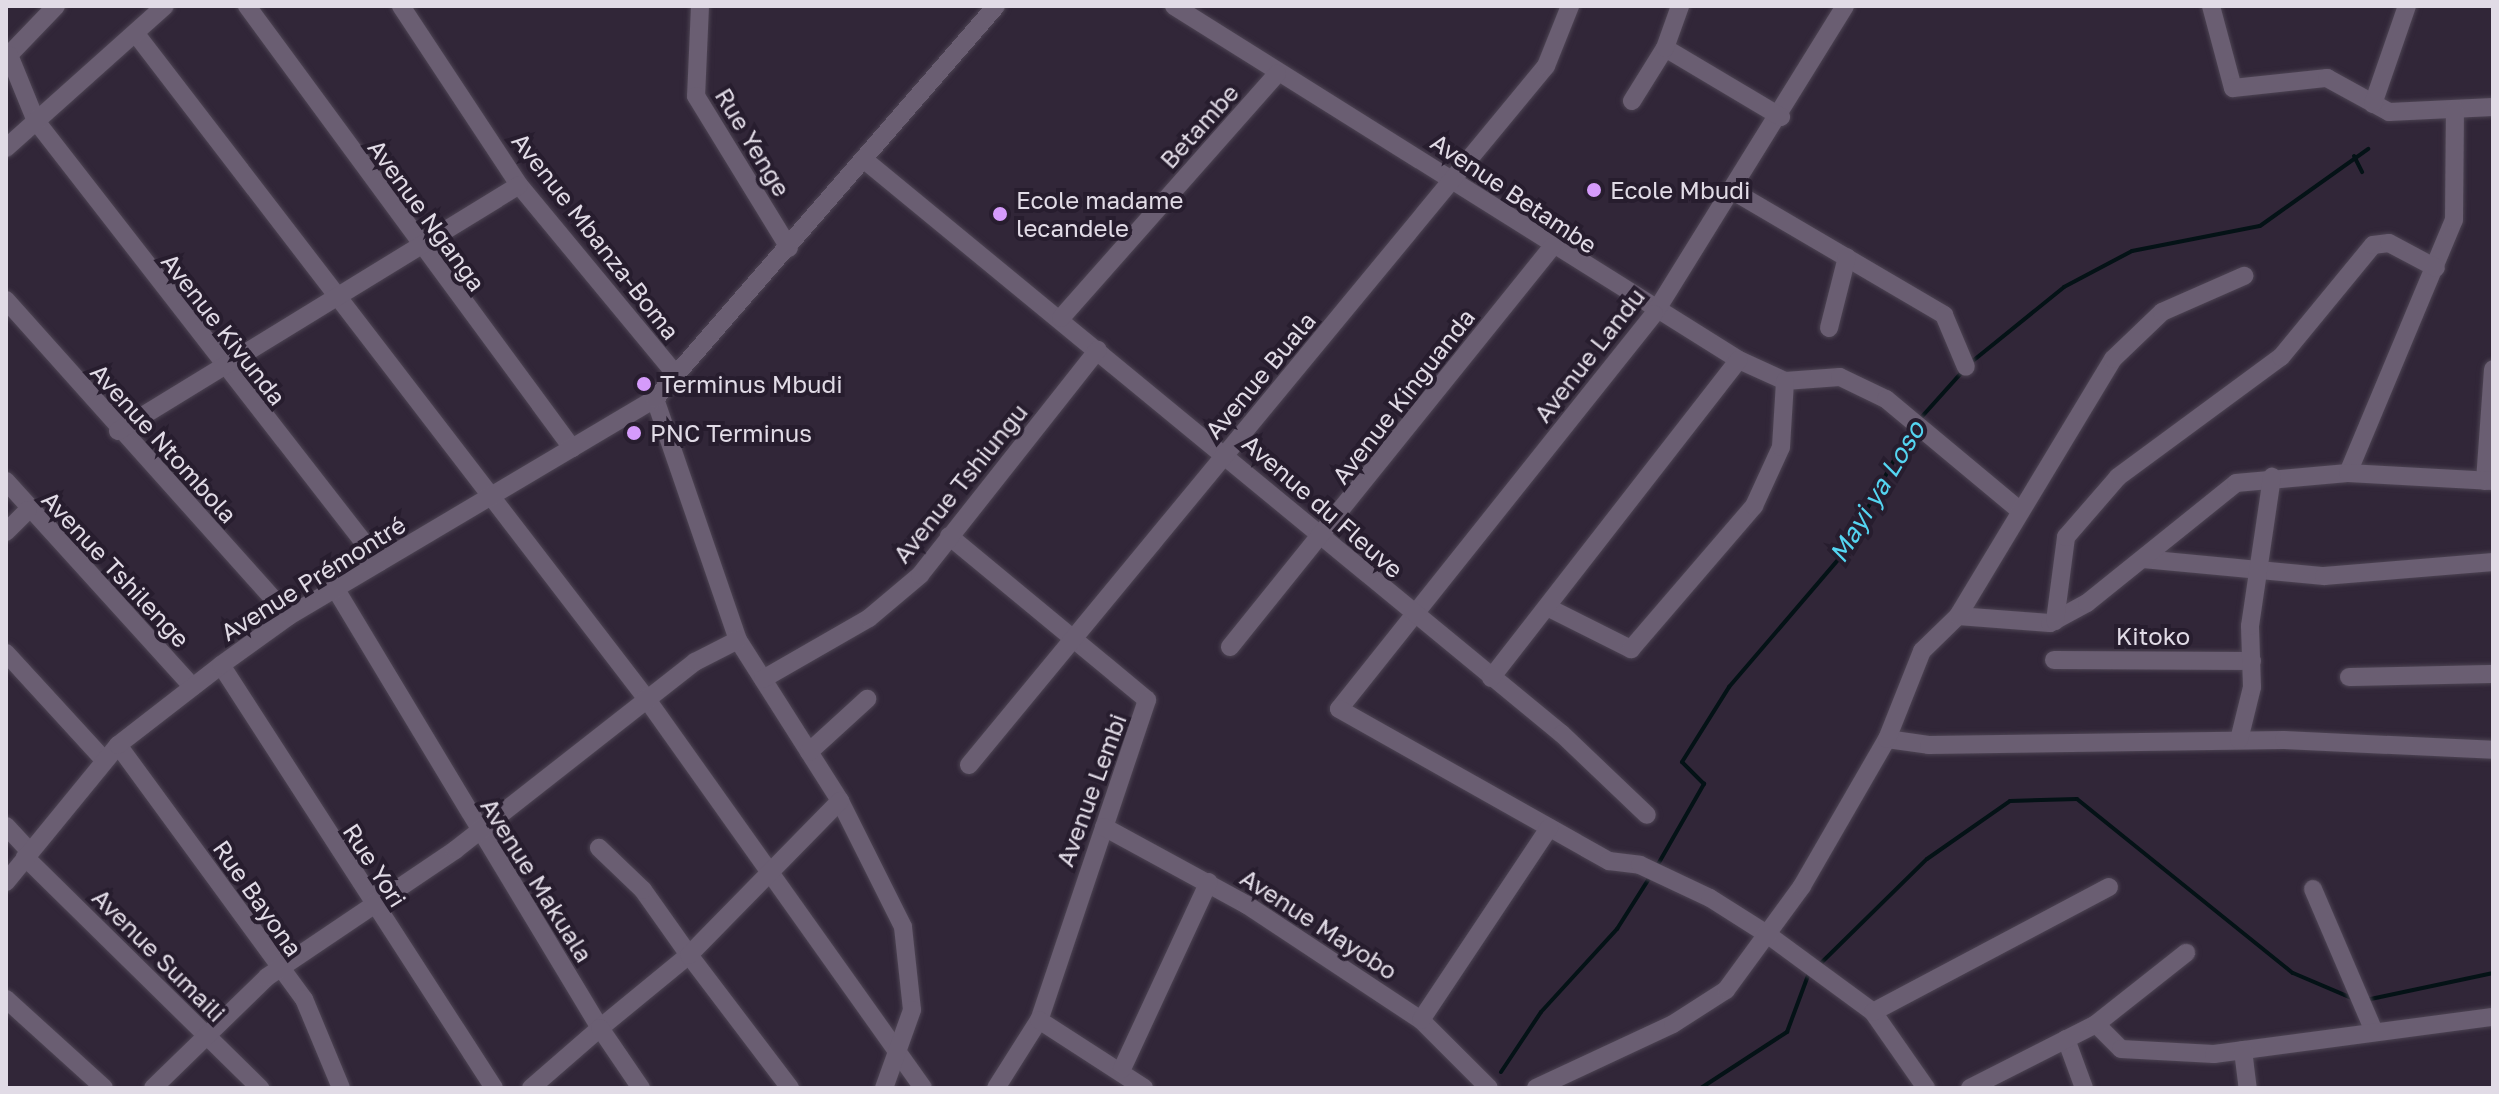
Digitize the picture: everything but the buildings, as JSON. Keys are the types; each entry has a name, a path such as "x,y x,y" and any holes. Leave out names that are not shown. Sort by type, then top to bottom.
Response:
{"street":[{"name":"Avenue Kivunda","path":"56,6 9,55 36,121 219,365 379,562"},
{"path":"6,148 165,6"},
{"name":"Avenue Nganga","path":"247,6 416,244 572,448"},
{"name":"Avenue Mbanza-Boma","path":"401,6 519,185 676,375"},
{"name":"Rue Yenge","path":"700,6 696,96 789,248"},
{"name":"Avenue Prémontré","path":"6,882 26,853 118,745 221,665 289,616 655,399 867,162 996,6"},
{"name":"Avenue Betambe","path":"1174,6 1277,74 1455,178 1654,314 1785,381 1840,377 1915,424 2019,510"},
{"name":"Avenue Buala","path":"969,765 1546,66 1570,6"},
{"path":"1632,101 1665,48 1680,6"},
{"name":"Avenue Landu","path":"1549,828 1339,709 1411,614 1654,314 1781,117 1845,6"},
{"path":"2211,6 2217,49 2233,88 2327,78 2389,112 2493,107"},
{"path":"2373,104 2407,6"},
{"path":"136,34 646,698 775,872 897,1057 923,1088"},
{"path":"1665,48 1781,117"},
{"name":"Betambe","path":"1061,318 1277,74"},
{"path":"2348,473 2454,220 2455,109"},
{"name":"Avenue du Fleuve","path":"867,162 1226,453 1322,541 1562,734 1647,815"},
{"path":"118,431 333,294 519,185"},
{"path":"1733,191 1944,315 1966,367"},
{"path":"2055,621 2066,537 2118,477 2281,357 2373,245 2389,243 2436,268"},
{"name":"Avenue Kinguanda","path":"1230,647 1322,541 1552,247"},
{"path":"1829,328 1847,257"},
{"path":"1536,1088 1716,997 1767,934 1887,739 1922,651 1958,616 2019,510 2128,343 2162,312 2244,276"},
{"name":"Avenue Ntombola","path":"6,300 118,431 289,616"},
{"name":"Avenue Tshiungu","path":"763,679 869,618 920,575 1098,350"},
{"path":"1491,678 1549,608 1739,360"},
{"path":"1958,616 2055,621 2143,559 2224,487 2272,477 2348,473 2489,481 2493,369"},
{"path":"1549,608 1631,649 1754,506 1781,447 1785,381"},
{"path":"655,399 738,640 840,801 906,940 912,1010 884,1088"},
{"path":"2239,740 2252,661 2256,564 2272,477"},
{"name":"Avenue Tshilenge","path":"6,481 28,510 193,687"},
{"path":"6,532 28,510"},
{"name":"Avenue Lembi","path":"949,536 1075,637 1147,700 1039,1020 996,1088"},
{"path":"2143,559 2256,564 2324,576 2493,562"},
{"name":"Avenue Makuala","path":"335,588 478,831 600,1028 641,1088"},
{"path":"153,1088 260,982 279,974 371,904 478,831 646,698 738,640"},
{"path":"6,653 104,760"},
{"name":"Kitoko","path":"2054,660 2252,661"},
{"name":"Rue Yori","path":"221,665 371,904 494,1088"},
{"path":"2349,677 2493,674"},
{"path":"809,752 867,699"},
{"path":"1887,739 1929,745 2239,740 2493,750"},
{"name":"Rue Bayona","path":"118,745 279,974 304,999 341,1088"},
{"path":"531,1088 689,955 775,872 840,801"},
{"name":"Avenue Sumaili","path":"6,826 26,853 206,1038 260,1088"},
{"name":"Avenue Mayobo","path":"1104,827 1209,882 1421,1020 1489,1088"},
{"path":"1421,1020 1549,828 1609,861 1640,865 1660,874 1767,934 1873,1012 1926,1088"},
{"path":"599,848 643,890 790,1088"},
{"path":"1122,1069 1209,882"},
{"path":"1873,1012 2109,887"},
{"path":"2313,889 2374,1031"},
{"path":"1970,1088 2096,1024 2186,953"},
{"path":"6,999 104,1088"},
{"path":"2096,1024 2121,1049 2243,1050 2493,1017"},
{"path":"1039,1020 1122,1069 1144,1088"},
{"path":"2066,1039 2084,1088"},
{"path":"2243,1050 2248,1088"}],"waterway":[{"name":"Mayi ya Loso","path":"1969,364 2064,287 2132,251 2260,226 2368,149"},
{"path":"2354,156 2362,172"},
{"name":"Mayi ya Loso","path":"1918,421 1963,371"},
{"name":"Mayi ya Loso","path":"1657,866 1704,784 1682,762 1729,687 1842,555 1912,427"},
{"path":"1819,965 1927,859 2010,801 2077,799 2293,973 2354,999"},
{"name":"Mayi ya Loso","path":"1501,1072 1541,1012 1617,929 1650,877"},
{"path":"1701,1088 1787,1032 1809,973"},
{"path":"2366,1000 2493,973"}],"place":[{"name":"Ecole Mbudi","path":"1594,190"},
{"name":"Ecole madame lecandele","path":"1000,214"},
{"name":"Terminus Mbudi","path":"644,384"},
{"name":"PNC Terminus","path":"634,433"}]}
